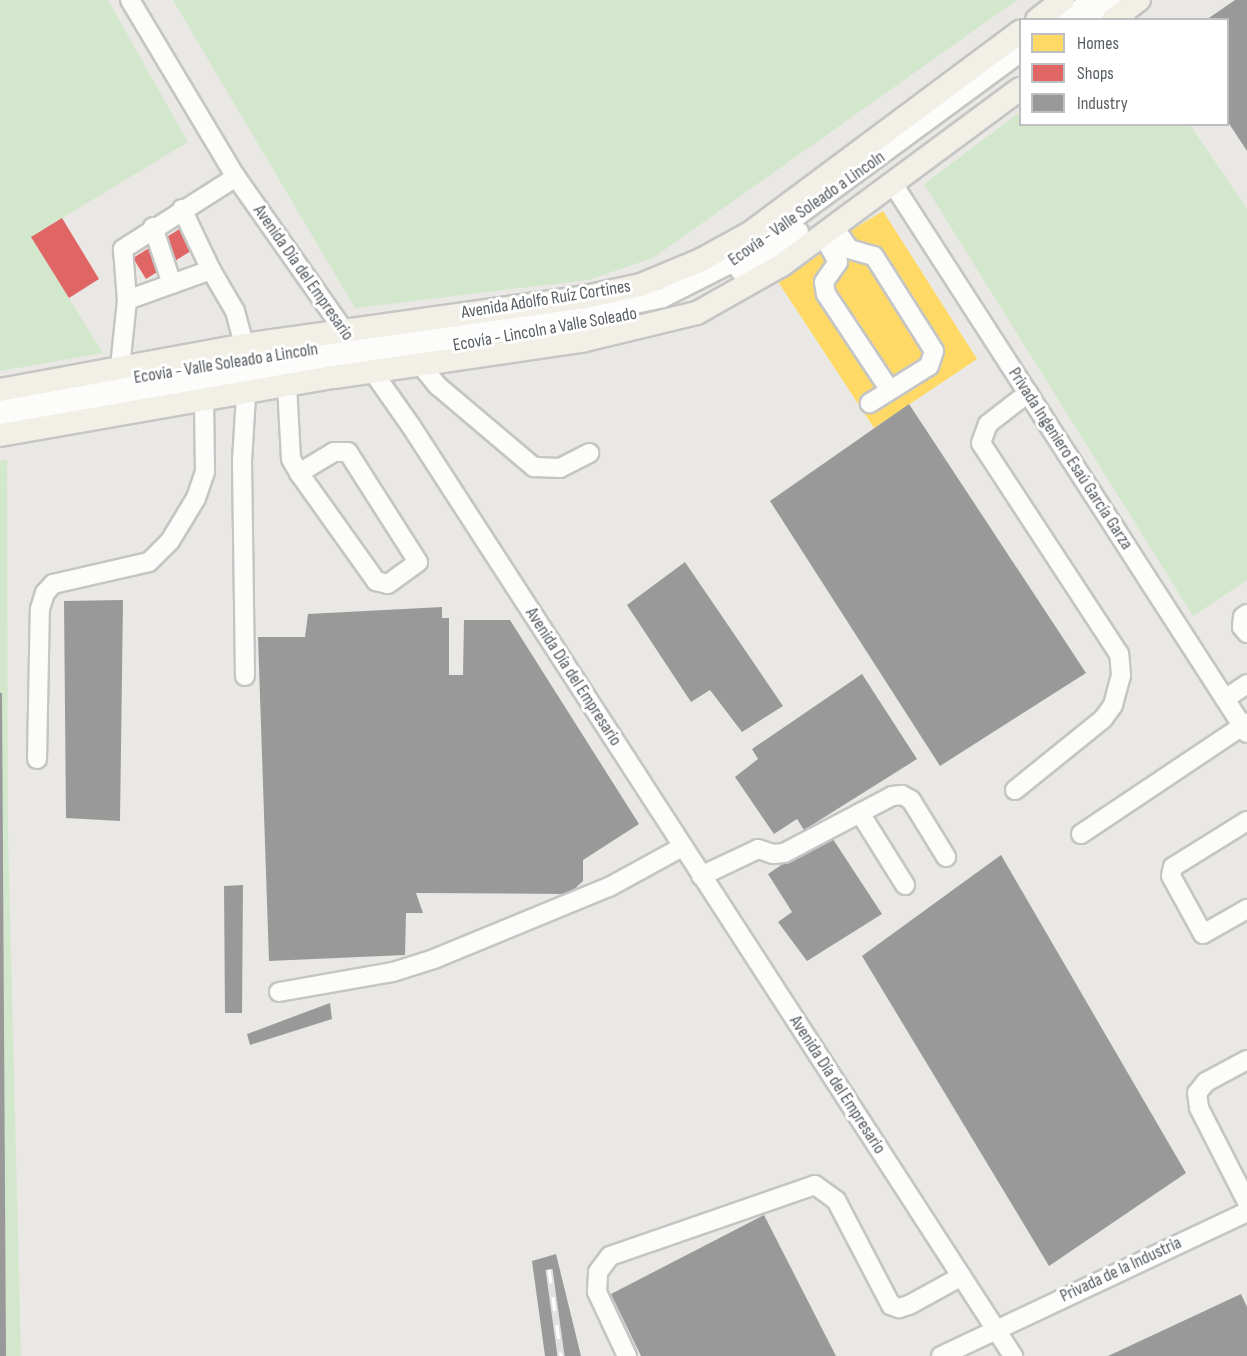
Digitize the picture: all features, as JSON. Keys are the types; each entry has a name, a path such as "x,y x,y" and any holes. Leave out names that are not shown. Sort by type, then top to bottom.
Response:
{"main road":[{"path":"1040,18 1063,0"},
{"path":"1116,18 1139,0"},
{"name":"Avenida Adolfo Ruíz Cortines","path":"0,435 246,395 287,386 357,352 641,285 701,260 750,233 1019,33"},
{"name":"Avenida Adolfo Ruíz Cortines","path":"0,390 244,345 357,352 420,364 581,341 698,313 752,284 829,232 1019,90"}],"street":[{"name":"Avenida Día del Empresario","path":"130,0 236,177 357,352 1013,1356"},
{"path":"1068,18 1090,0"},
{"path":"1087,18 1111,0"},
{"name":"Ecovía - Valle Soleado a Lincoln","path":"0,403 246,359 357,352 596,312 663,298 738,260 1019,53"},
{"name":"Ecovía - Lincoln a Valle Soleado","path":"0,420 246,376 357,352 585,326 670,305 764,258 1019,68"},
{"path":"120,367 127,300 123,249 153,227 236,177"},
{"name":"Privada Ingeniero Esaú García Garza","path":"893,184 1245,727"},
{"path":"182,209 211,270 235,311 244,345"},
{"path":"153,227 172,284"},
{"path":"829,232 838,262 824,282 826,294 889,389"},
{"path":"829,232 849,249 874,256 933,345 929,366 870,403"},
{"path":"127,300 211,270"},
{"path":"420,364 438,386 534,467 560,468 589,453"},
{"path":"287,386 288,442 291,459 299,473 380,585 388,584 417,562 348,452 334,452 299,473"},
{"path":"1016,790 1103,719 1113,705 1121,675 1119,654 981,443 988,424 1028,393"},
{"path":"245,676 242,461 246,395"},
{"path":"37,759 40,609 45,593 60,582 149,562 170,541 196,498 205,472 204,401"},
{"path":"1247,614 1242,617 1247,633"},
{"path":"1225,699 1247,684"},
{"path":"1082,834 1245,727"},
{"path":"701,876 759,849 772,855 784,853 860,813 902,795 911,800 946,857"},
{"path":"860,813 905,885"},
{"path":"1246,825 1173,867 1171,876 1203,934 1247,909"},
{"path":"279,992 393,972 434,959 609,887 682,847"},
{"path":"1247,1060 1206,1082 1197,1093 1199,1108 1247,1202"},
{"path":"627,1356 597,1292 598,1272 610,1256 815,1185 836,1200 891,1305 899,1308 909,1305 962,1276"},
{"name":"Privada de la Industria","path":"941,1356 996,1328 1247,1212"}],"green space":[{"path":"0,0 108,0 188,142 31,237 103,353 0,371"},
{"path":"173,0 1017,0 653,258 588,280 355,308"},
{"path":"1019,113 1019,126 1191,126 1247,209 1247,580 1193,616 924,184"},
{"path":"7,460 8,831 21,1356 0,1356 0,461"}],"building: Homes":[{"path":"883,211 977,359 874,428 775,277"}],"building: Shops":[{"path":"62,218 99,279 69,298 31,237"},
{"path":"181,228 194,249 146,279 133,258"}],"building: Industry":[{"path":"1235,0 1247,0 1247,151 1229,124 1229,18 1209,18"},
{"path":"909,404 1086,673 940,766 770,501"},
{"path":"685,562 783,706 742,732 710,690 691,702 627,605"},
{"path":"123,600 120,821 66,818 64,601"},
{"path":"442,607 442,618 449,618 449,675 463,675 464,620 510,620 639,824 583,860 583,881 569,894 416,893 423,913 406,913 405,955 269,961 258,637 305,637 308,614"},
{"path":"862,674 917,759 804,830 797,819 774,834 735,777 758,759 752,749"},
{"path":"0,693 2,693 6,1356 0,1356"},
{"path":"829,833 882,914 807,961 778,922 792,912 768,874"},
{"path":"1001,855 1186,1173 1049,1266 862,956"},
{"path":"243,885 242,1013 225,1013 224,886"},
{"path":"330,1003 332,1019 250,1045 247,1034"},
{"path":"764,1215 836,1356 641,1356 611,1294"},
{"path":"556,1254 581,1356 545,1356 532,1261"},
{"path":"1241,1294 1247,1307 1247,1356 1108,1356"}],"railway":[{"path":"549,1269 561,1356"}]}
